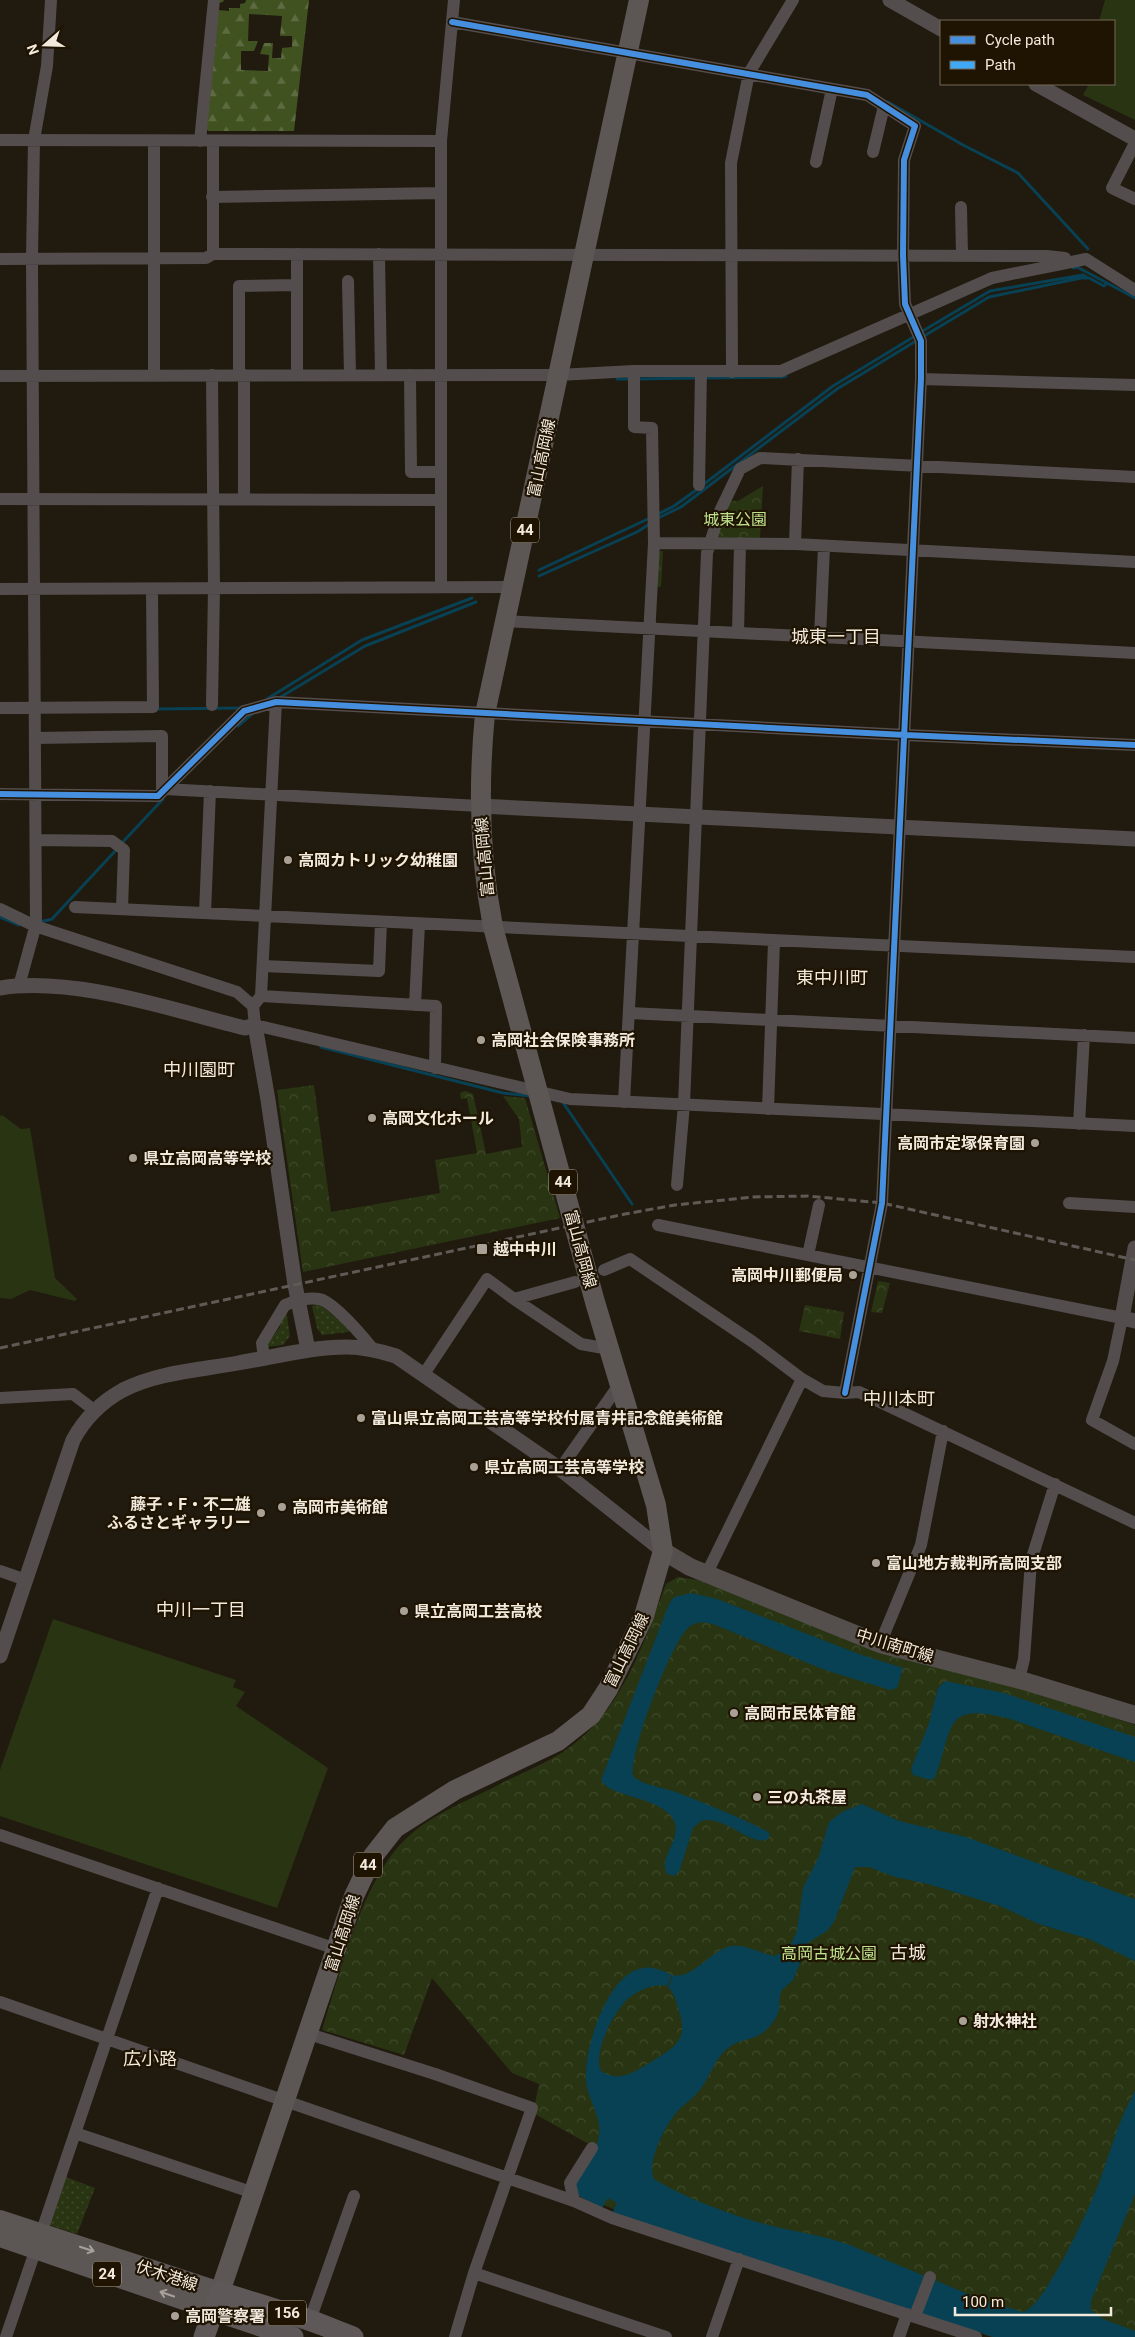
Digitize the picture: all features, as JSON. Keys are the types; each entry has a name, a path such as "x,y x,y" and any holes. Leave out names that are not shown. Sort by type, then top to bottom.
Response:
{"highway":[{"name":"156","path":"216,2301 310,2320 353,2337"},
{"name":"156","path":"216,2301 293,2337"},
{"path":"204,2337 216,2301"}],"main road":[{"name":"富山高岡線","path":"216,2301 309,2034 358,1884 373,1856 396,1828 455,1790 558,1741 591,1715 616,1674 644,1616 663,1552 656,1505 595,1302 492,927 485,888 479,773 485,714 639,0"},
{"name":"中川南町線","path":"663,1552 707,1573 880,1644 1019,1679 1135,1715"},
{"name":"伏木港線","path":"0,2220 38,2242"},
{"name":"伏木港線","path":"0,2237 38,2242 216,2301"}],"street":[{"path":"19,986 32,922 36,840 32,259 34,140 47,66 51,0"},
{"path":"213,254 212,197 207,140 214,0"},
{"path":"441,587 441,141 454,0"},
{"path":"732,372 731,163 751,70 794,0"},
{"path":"890,0 940,28"},
{"path":"452,22 627,53 751,70 832,89 867,95 915,126 904,160 903,255 905,304 913,325 921,379 905,735 898,828 882,1203 844,1394"},
{"path":"1038,85 1135,138"},
{"path":"816,162 832,89"},
{"path":"874,152 884,106"},
{"path":"0,140 441,141"},
{"path":"154,141 154,376"},
{"path":"1135,143 1112,188 1135,199"},
{"path":"212,197 441,193"},
{"path":"961,207 962,255"},
{"path":"0,259 206,258 213,254 442,254 962,255 1047,256 1075,260"},
{"path":"297,254 297,375"},
{"path":"379,254 380,375"},
{"path":"0,376 634,376 701,372 781,371 913,325 992,278 1086,259 1135,290"},
{"path":"348,282 350,375"},
{"path":"244,500 239,286 297,285"},
{"path":"699,485 701,372"},
{"path":"212,375 211,499 214,588 212,705"},
{"path":"410,375 411,472 441,472"},
{"path":"624,1102 639,815 642,797 654,543 652,428 634,427 634,376"},
{"path":"921,379 1135,385"},
{"path":"678,1185 684,1104 702,631 707,553 720,511 740,469 760,458 1135,477"},
{"path":"795,544 798,459"},
{"path":"0,499 440,500"},
{"path":"654,543 795,544 913,552 1135,562"},
{"path":"738,633 740,543"},
{"path":"820,637 824,547"},
{"path":"0,589 513,587"},
{"path":"0,708 153,707 152,589"},
{"path":"505,621 1135,653"},
{"path":"276,702 263,966 255,1025 308,1350"},
{"path":"0,794 158,796 244,711 276,702 905,735 1135,744"},
{"path":"36,738 162,736 163,791"},
{"path":"163,791 272,794 696,818 1135,839"},
{"path":"205,913 210,791"},
{"path":"36,840 112,841 124,850 122,909"},
{"path":"74,907 690,935 774,941 1135,956"},
{"path":"0,909 32,922 237,992 257,1001 436,1006 434,1068"},
{"path":"263,966 379,971 381,922"},
{"path":"416,1004 419,924"},
{"path":"768,1109 774,941"},
{"path":"0,988 19,986 69,987 162,1006 245,1028 255,1025 570,1099 1135,1126"},
{"path":"630,1013 772,1021 890,1024 1135,1038"},
{"path":"1079,1124 1084,1035"},
{"path":"1070,1203 1135,1207"},
{"path":"808,1255 819,1205"},
{"path":"658,1225 1129,1319"},
{"path":"1135,1248 1129,1319 1092,1420 1135,1444"},
{"path":"604,1270 630,1259 753,1342 802,1379 823,1391 844,1394 859,1392 1135,1523"},
{"path":"424,1374 487,1279 581,1344 609,1349"},
{"path":"514,1299 575,1282"},
{"path":"264,1358 262,1343 285,1305 299,1301 321,1299 355,1327 373,1349"},
{"path":"0,1656 73,1440 83,1423 94,1410 124,1390 151,1380 177,1373 308,1350 348,1347 373,1349 396,1356 560,1469 663,1552"},
{"path":"707,1573 802,1379"},
{"path":"560,1469 619,1385"},
{"path":"0,1398 73,1394 94,1410"},
{"path":"880,1644 921,1545 943,1431"},
{"path":"1019,1679 1025,1649 1031,1561 1055,1484"},
{"path":"0,1571 26,1580"},
{"path":"0,1835 336,1949"},
{"path":"6,2337 158,1888"},
{"path":"0,2002 509,2178 574,2201 612,2218 976,2337"},
{"path":"309,2034 435,2074 532,2108 509,2178 474,2273 455,2337"},
{"path":"75,2133 254,2193"},
{"path":"574,2201 570,2183 592,2148"},
{"path":"310,2320 354,2196"},
{"path":"712,2337 739,2259"},
{"path":"474,2273 666,2337"},
{"path":"899,2337 930,2277"}],"green space":[{"path":"217,0 224,0 218,3 218,10 229,11 229,8 240,8 240,4 245,3 246,0 309,0 294,131 208,131 204,124","holes":["249,14 282,16 280,36 292,36 292,47 282,48 281,58 272,58 273,43 264,43 260,54 269,55 268,71 241,70 241,51 254,51 258,41 248,41"]},
{"path":"1105,0 1135,0 1135,120 1083,95 1088,85 1115,85 1115,20 1099,20"},
{"name":"城東公園","path":"763,486 760,538 709,538 720,500 738,501"},
{"path":"663,551 661,587 647,586 649,552"},
{"path":"314,1085 331,1212 440,1193 435,1160 477,1153 467,1098 461,1099 460,1093 465,1091 473,1094 486,1154 522,1147 519,1119 503,1096 525,1098 560,1218 303,1272 277,1090"},
{"path":"2,1115 21,1129 30,1128 55,1278 77,1299 75,1301 30,1290 11,1299 0,1298 0,1116"},
{"path":"878,1281 890,1283 882,1313 871,1312"},
{"path":"319,1304 349,1327 349,1332 322,1335 317,1328 312,1306"},
{"path":"805,1305 844,1312 840,1339 799,1331"},
{"path":"286,1310 290,1336 283,1345 265,1347 280,1327 279,1321"},
{"name":"高岡古城公園","path":"678,1577 698,1580 871,1647 1014,1684 1135,1725 1135,2337 992,2337 697,2241 577,2195 596,2148 533,2113 539,2084 512,2073 432,1978 404,2055 322,2030 356,1926 379,1874 394,1852 410,1835 431,1819 563,1752 583,1736 600,1718 628,1677 666,1584"},
{"path":"53,1619 236,1680 233,1687 245,1692 236,1706 328,1768 277,1908 0,1816 0,1770"},
{"path":"63,2176 95,2188 77,2234 46,2224"}],"water":[{"path":"691,1593 717,1599 859,1654 903,1668 897,1688 890,1690 825,1670 713,1624 700,1623 688,1628 662,1675 644,1723 633,1776 642,1782 676,1792 726,1812 770,1834 768,1839 761,1841 719,1822 701,1821 693,1828 679,1872 674,1876 667,1874 665,1867 676,1831 675,1823 671,1816 664,1809 654,1804 613,1790 601,1780 669,1604 674,1597"},
{"path":"945,1681 1004,1693 1135,1737 1135,1762 1010,1719 988,1714 972,1713 961,1716 954,1723 949,1732 935,1778 930,1780 913,1775 911,1769 929,1723 938,1688"},
{"path":"862,1804 899,1821 966,1837 1135,1899 1135,1961 1089,1939 1039,1924 1000,1906 928,1884 895,1877 869,1867 855,1867 834,1922 827,1931 809,1942 793,1980 781,1991 779,2011 770,2026 754,2038 738,2042 728,2048 715,2064 702,2087 693,2098 678,2110 672,2119 662,2135 655,2155 652,2172 654,2179 695,2200 743,2218 850,2245 980,2299 1023,2312 1032,2306 1043,2293 1077,2233 1099,2183 1119,2124 1135,2091 1135,2194 1091,2301 1091,2310 1103,2319 1135,2331 1135,2337 993,2337 612,2213 617,2203 608,2198 602,2208 577,2195 573,2186 592,2156 599,2135 598,2121 586,2080 589,2050 600,2014 619,1983 630,1973 643,1968 654,1968 672,1975 667,1986 648,1987 630,1997 618,2011 606,2031 602,2042 599,2063 601,2071 614,2076 627,2075 639,2069 667,2052 678,2041 682,2028 681,2019 672,1992 668,1987 673,1975 688,1973 717,1952 732,1946 747,1947 774,1956 788,1950 797,1931 803,1888 819,1856 829,1822 842,1812"}],"waterway":[{"path":"888,102 963,145 1018,173 1088,249"},
{"path":"1073,268 1077,267 1135,298"},
{"path":"921,332 990,291 1083,275 1088,278"},
{"path":"924,336 989,297 1081,278 1089,278 1104,286 1107,283"},
{"path":"704,484 833,386 915,336"},
{"path":"656,519 681,507 837,389 916,341"},
{"path":"705,378 786,376"},
{"path":"637,379 698,378"},
{"path":"617,379 631,379"},
{"path":"658,514 674,506 699,488"},
{"path":"539,570 650,518"},
{"path":"539,576 637,532 651,523"},
{"path":"267,699 362,640 472,598"},
{"path":"279,698 365,646 476,602"},
{"path":"157,709 240,708"},
{"path":"238,726 252,714"},
{"path":"121,844 163,799"},
{"path":"40,922 52,919 117,849"},
{"path":"0,917 19,925"},
{"path":"321,1047 503,1093 531,1096"},
{"path":"562,1101 632,1204"}],"tram line":[{"path":"0,2226 327,2337"}],"railway":[{"path":"0,1348 625,1214 675,1205 753,1197 808,1196 882,1203 1135,1260"}],"marked path":[{"path":"789,1947 803,1955"}],"cycle path":[{"path":"452,22 867,95 915,126 904,160 903,255 905,304 921,341 921,379 882,1203 845,1393"},
{"path":"0,794 158,796 244,711 276,702 905,735 1135,745"}],"place":[{"name":"高岡カトリック幼稚園","path":"288,860"},
{"name":"高岡社会保険事務所","path":"481,1040"},
{"name":"高岡文化ホール","path":"372,1118"},
{"name":"高岡市定塚保育園","path":"1035,1143"},
{"name":"県立高岡高等学校","path":"133,1158"},
{"name":"越中中川","path":"482,1249"},
{"name":"高岡中川郵便局","path":"853,1275"},
{"name":"富山県立高岡工芸高等学校付属青井記念館美術館","path":"361,1418"},
{"name":"県立高岡工芸高等学校","path":"474,1467"},
{"name":"高岡市美術館","path":"282,1507"},
{"name":"藤子・F・不二雄 ふるさとギャラリー","path":"261,1513"},
{"name":"富山地方裁判所高岡支部","path":"876,1563"},
{"name":"県立高岡工芸高校","path":"404,1611"},
{"name":"高岡市民体育館","path":"734,1713"},
{"name":"三の丸茶屋","path":"757,1797"},
{"name":"射水神社","path":"963,2021"},
{"name":"高岡警察署","path":"175,2316"}],"district":[{"name":"城東一丁目","path":"836,637"},
{"name":"東中川町","path":"832,978"},
{"name":"中川園町","path":"199,1070"},
{"name":"中川本町","path":"899,1399"},
{"name":"中川一丁目","path":"201,1610"},
{"name":"古城","path":"908,1953"},
{"name":"広小路","path":"150,2059"}]}
